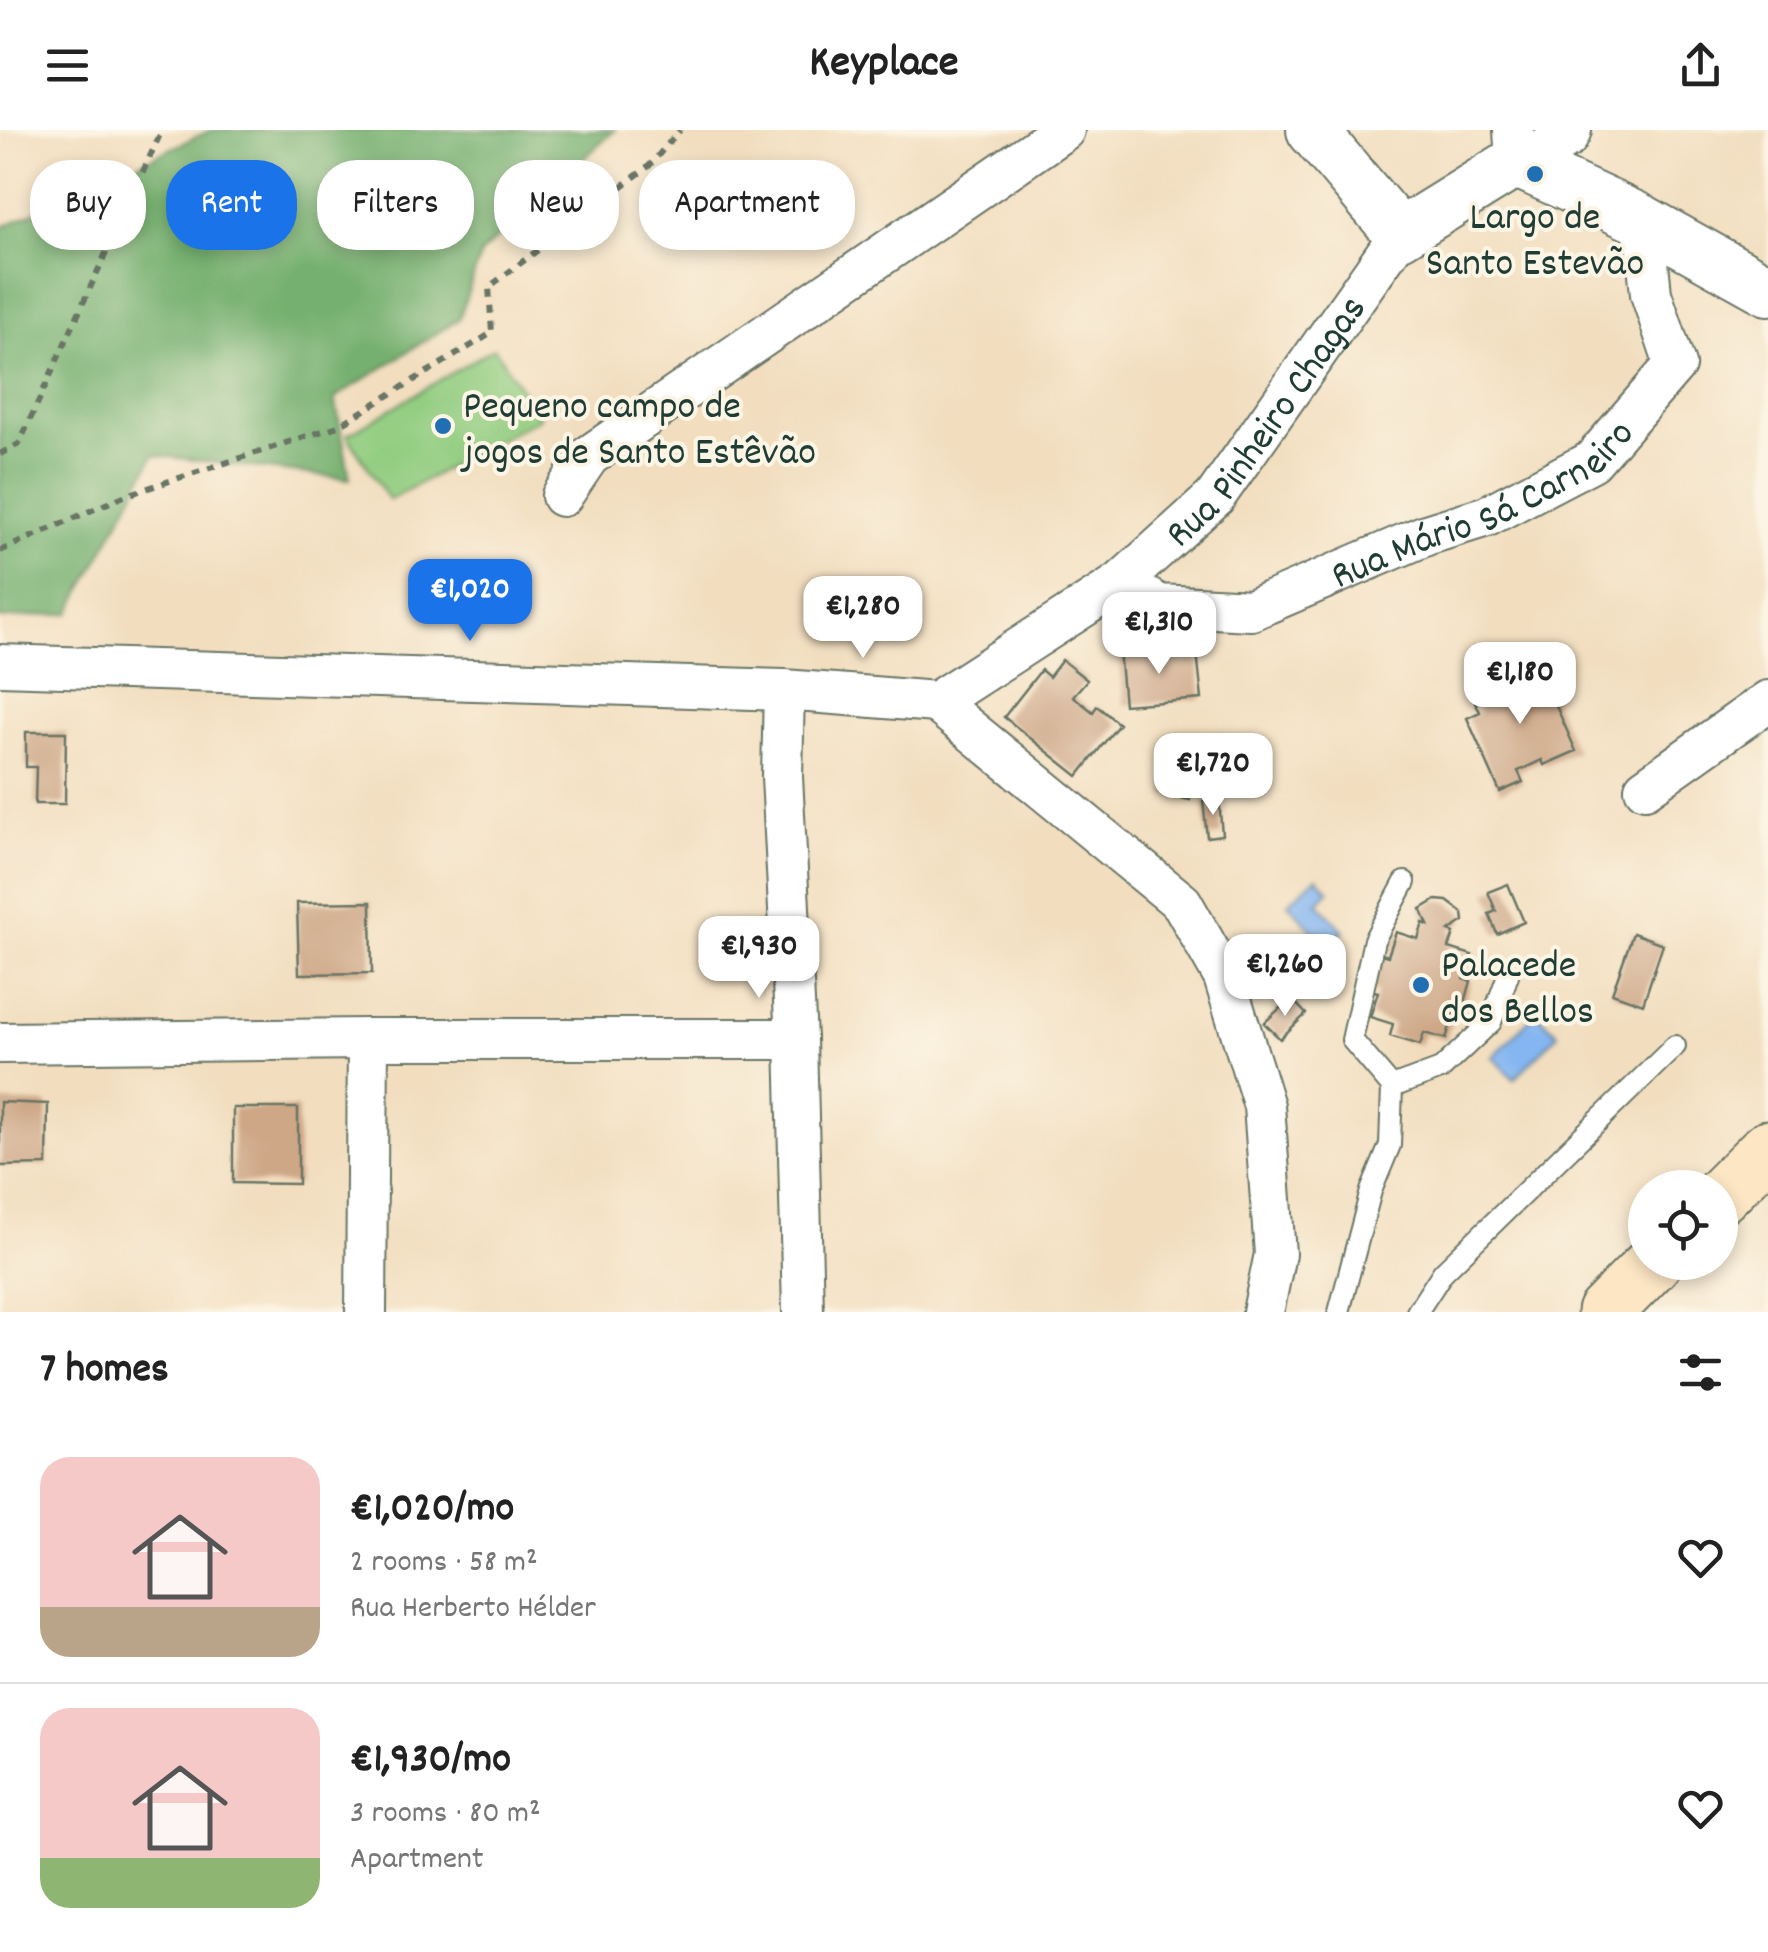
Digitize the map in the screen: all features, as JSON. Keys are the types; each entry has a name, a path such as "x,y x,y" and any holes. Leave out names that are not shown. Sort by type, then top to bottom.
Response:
{"main road":[{"path":"1738,1178 1768,1148"},
{"path":"1738,1219 1768,1189"},
{"path":"1605,1312 1636,1280"},
{"path":"1646,1312 1677,1280"}],"street":[{"path":"562,496 589,456 1064,130"},
{"path":"1312,130 1400,234 1515,146 1567,138 1571,130"},
{"path":"1515,146 1768,290"},
{"name":"Rua Mário Sá Carneiro","path":"1120,583 1159,605 1251,610 1426,535 1487,516 1592,461 1675,365 1651,294 1644,221"},
{"name":"Rua Pinheiro Chagas","path":"936,702 1120,583 1215,497 1400,234"},
{"path":"0,665 784,690 936,702 1182,903 1224,977 1264,1106 1275,1254 1263,1312"},
{"path":"784,690 782,777 796,1040 803,1312"},
{"path":"1645,788 1768,701"},
{"path":"366,1312 368,1039"},
{"path":"0,1043 796,1040"}],"lane":[{"path":"1340,1312 1371,1191 1390,1145 1392,1087 1352,1040 1374,940 1405,882"},
{"path":"1392,1087 1441,1069 1490,1022 1508,975"},
{"path":"1417,1312 1443,1272 1675,1046"}],"path":[{"path":"0,454 20,444 162,130"},
{"path":"0,551 124,496 338,426 492,333 489,287 650,166 680,130"}],"green space":[{"path":"211,130 615,130 582,160 494,160 494,241 481,253 459,319 335,398 350,479 154,455 70,613 0,619 0,228 30,214 30,250 146,250 146,160"},
{"name":"Pequeno campo de jogos de Santo Estêvão","path":"494,348 540,417 389,500 347,435"}],"water":[{"path":"1317,877 1329,891 1318,903 1344,931 1327,946 1288,903"},
{"path":"1536,1013 1558,1034 1514,1079 1493,1057"}],"building":[{"path":"1151,647 1152,655 1197,652 1202,699 1124,705 1119,650"},
{"path":"1062,660 1087,680 1073,696 1093,712 1097,706 1119,724 1078,776 1004,717 1041,670 1049,677"},
{"path":"1546,668 1558,697 1553,699 1576,751 1518,771 1523,782 1500,792 1467,718 1480,712 1475,702 1501,690 1498,682 1520,672 1523,678"},
{"path":"26,732 66,732 65,804 35,804 36,767 26,767"},
{"path":"1177,739 1201,744 1190,800 1165,795"},
{"path":"1219,799 1222,835 1207,837 1203,801"},
{"path":"1508,884 1524,922 1497,934 1489,914 1496,911 1488,892"},
{"name":"Palacede dos Bellos","path":"1436,900 1447,901 1463,913 1464,921 1449,931 1454,933 1449,948 1472,955 1464,979 1471,981 1461,1017 1454,1014 1446,1039 1424,1033 1420,1045 1390,1036 1393,1024 1370,1017 1378,992 1370,990 1381,954 1388,956 1396,932 1418,939 1423,923 1428,925 1421,909"},
{"path":"371,902 372,973 299,974 297,903"},
{"path":"1633,933 1663,944 1643,1004 1612,993"},
{"path":"1291,998 1306,1014 1280,1039 1264,1023"},
{"path":"0,1102 48,1104 47,1165 0,1166"},
{"path":"233,1108 298,1108 298,1184 233,1183"}],"place":[{"name":"Largo de Santo Estevão","path":"1535,174"},
{"name":"Pequeno campo de jogos de Santo Estêvão","path":"443,426"},
{"name":"Palacede dos Bellos","path":"1421,985"}]}
